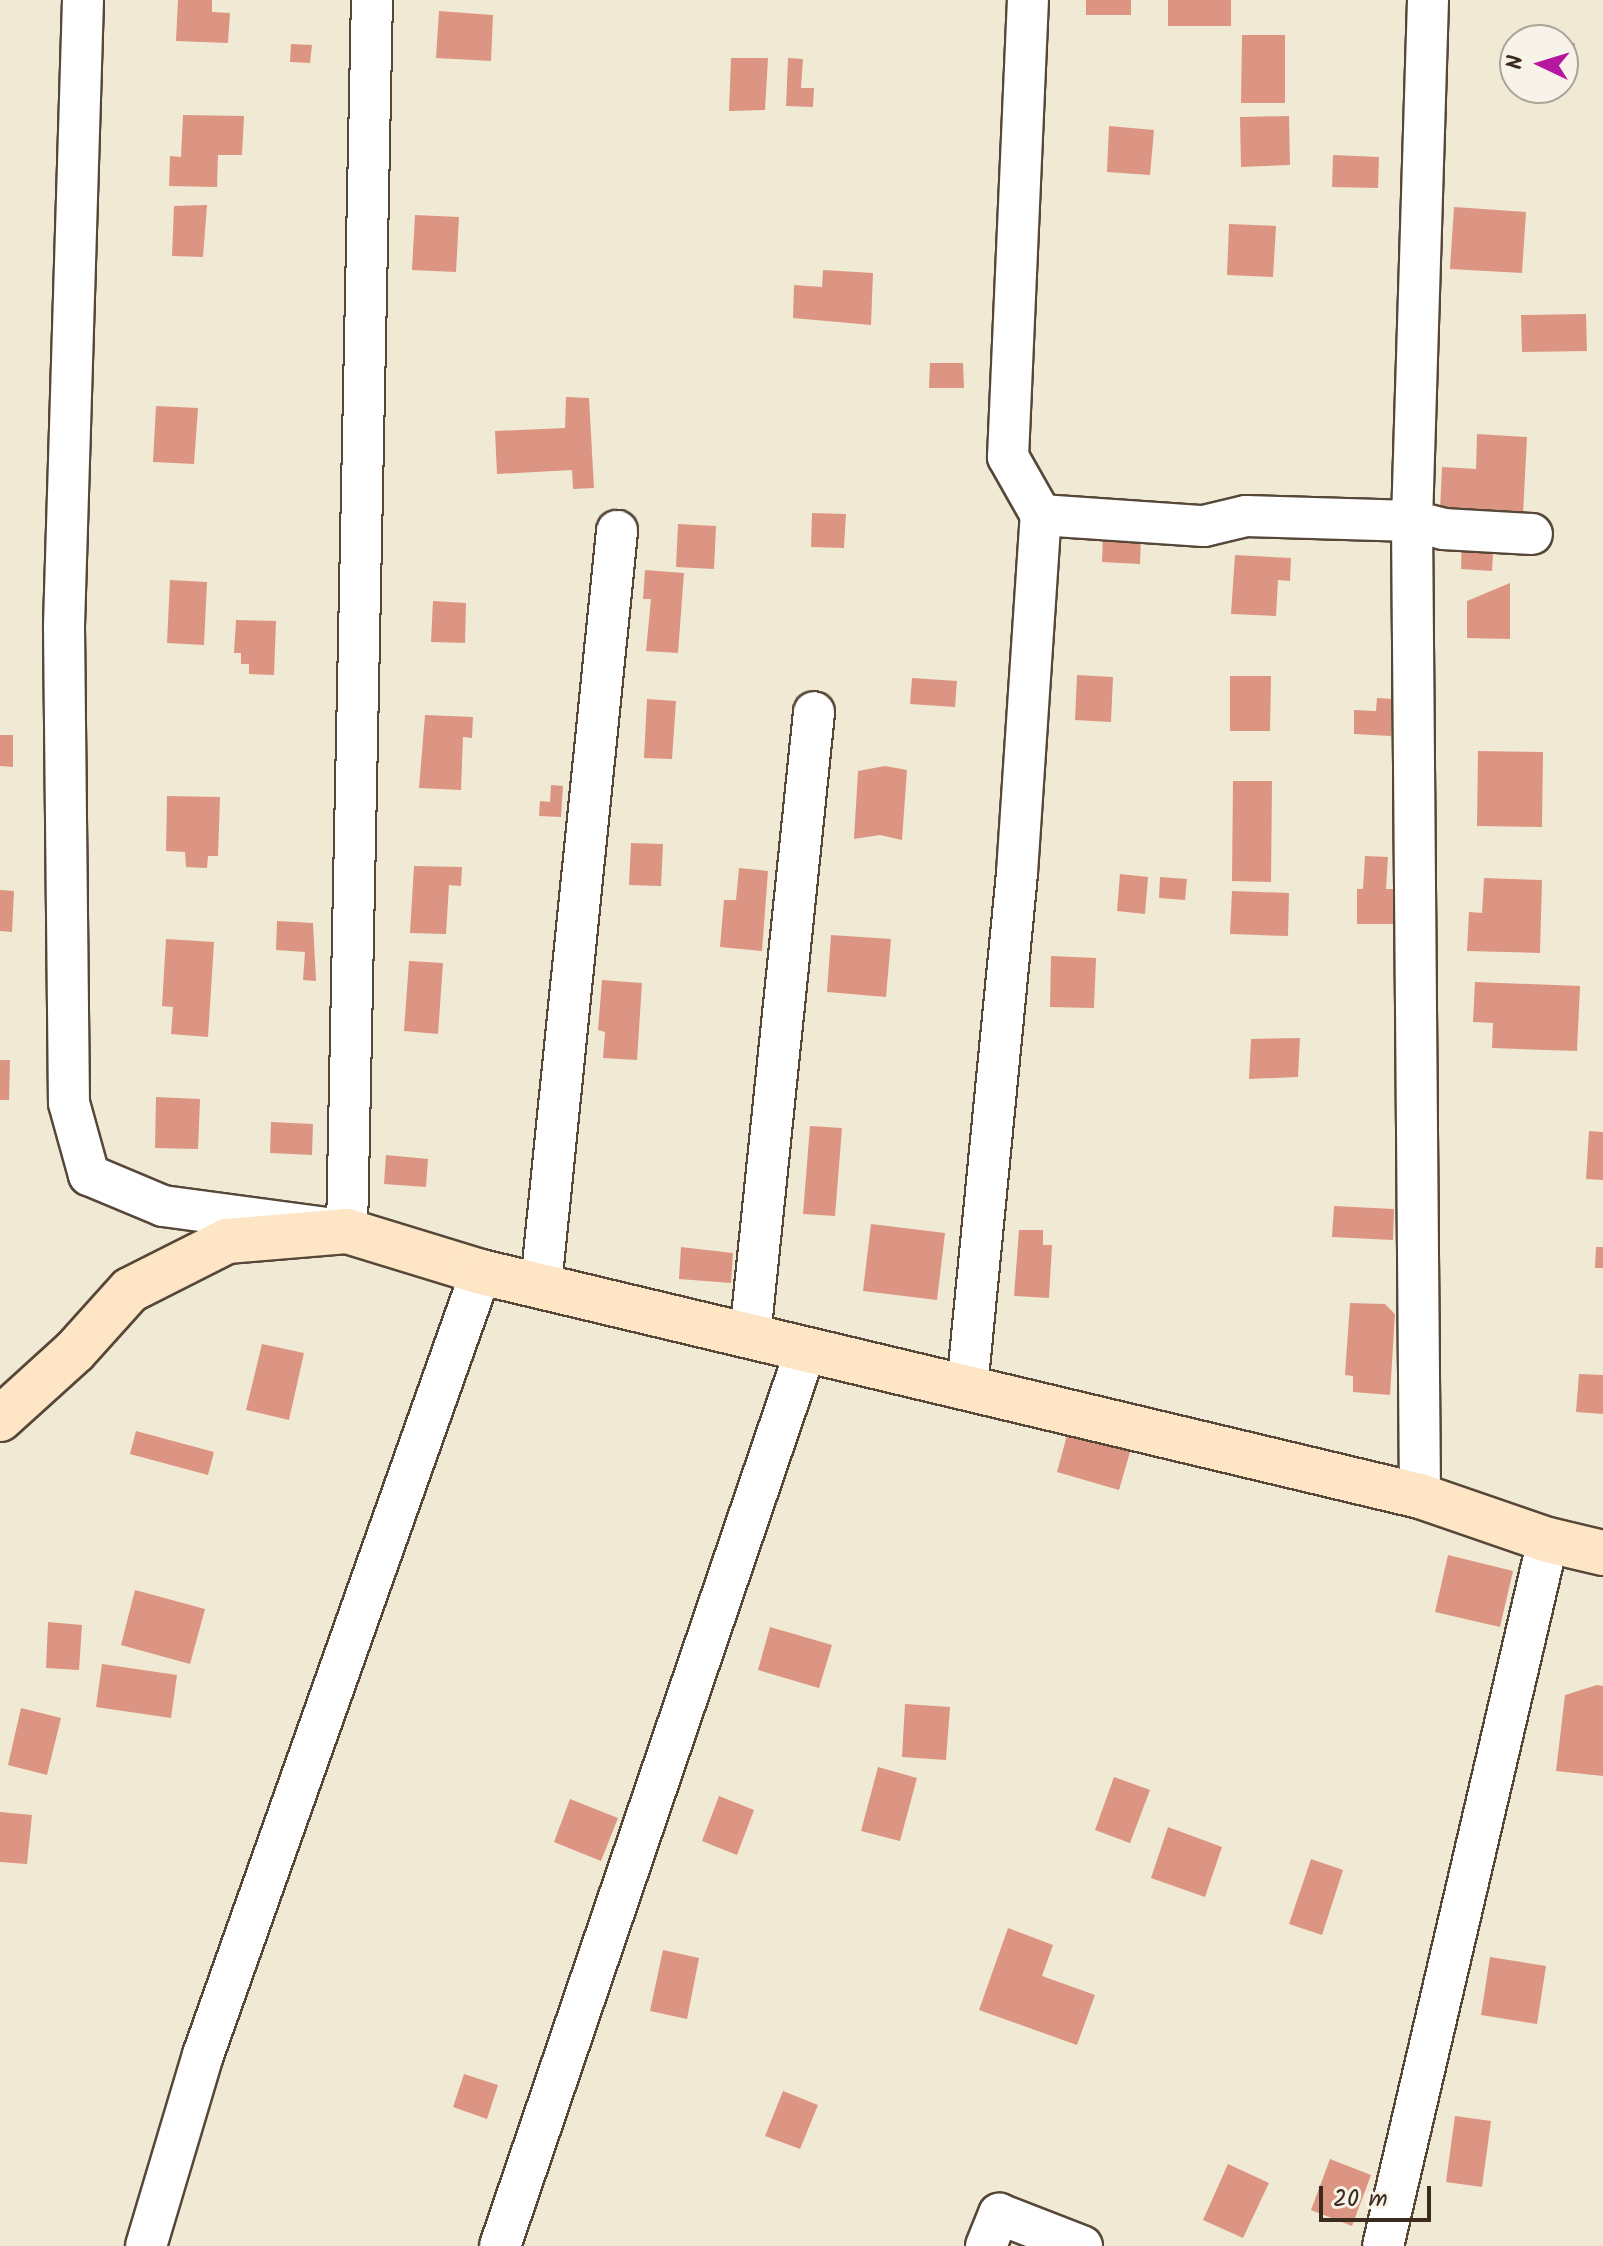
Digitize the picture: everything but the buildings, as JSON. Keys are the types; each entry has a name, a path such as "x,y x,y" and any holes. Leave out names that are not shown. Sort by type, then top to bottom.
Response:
{"street":[{"path":"83,0 64,627 69,1103 89,1175 163,1206 347,1231 481,1272 1420,1496 1548,1540 1603,1553"},
{"path":"347,1231 372,0"},
{"path":"967,1388 1017,873 1041,515 1008,457 1028,0"},
{"path":"1420,1496 1412,521 1428,0"},
{"path":"1041,515 1204,526 1246,516 1412,521 1443,529 1532,534"},
{"path":"541,1285 617,531"},
{"path":"750,1336 814,712"},
{"path":"0,1419 75,1351 130,1290 227,1241 347,1231"},
{"path":"146,2246 203,2055 481,1272"},
{"path":"500,2246 806,1349"},
{"path":"1383,2246 1548,1540"},
{"path":"986,2246 999,2214 1082,2246"}]}
